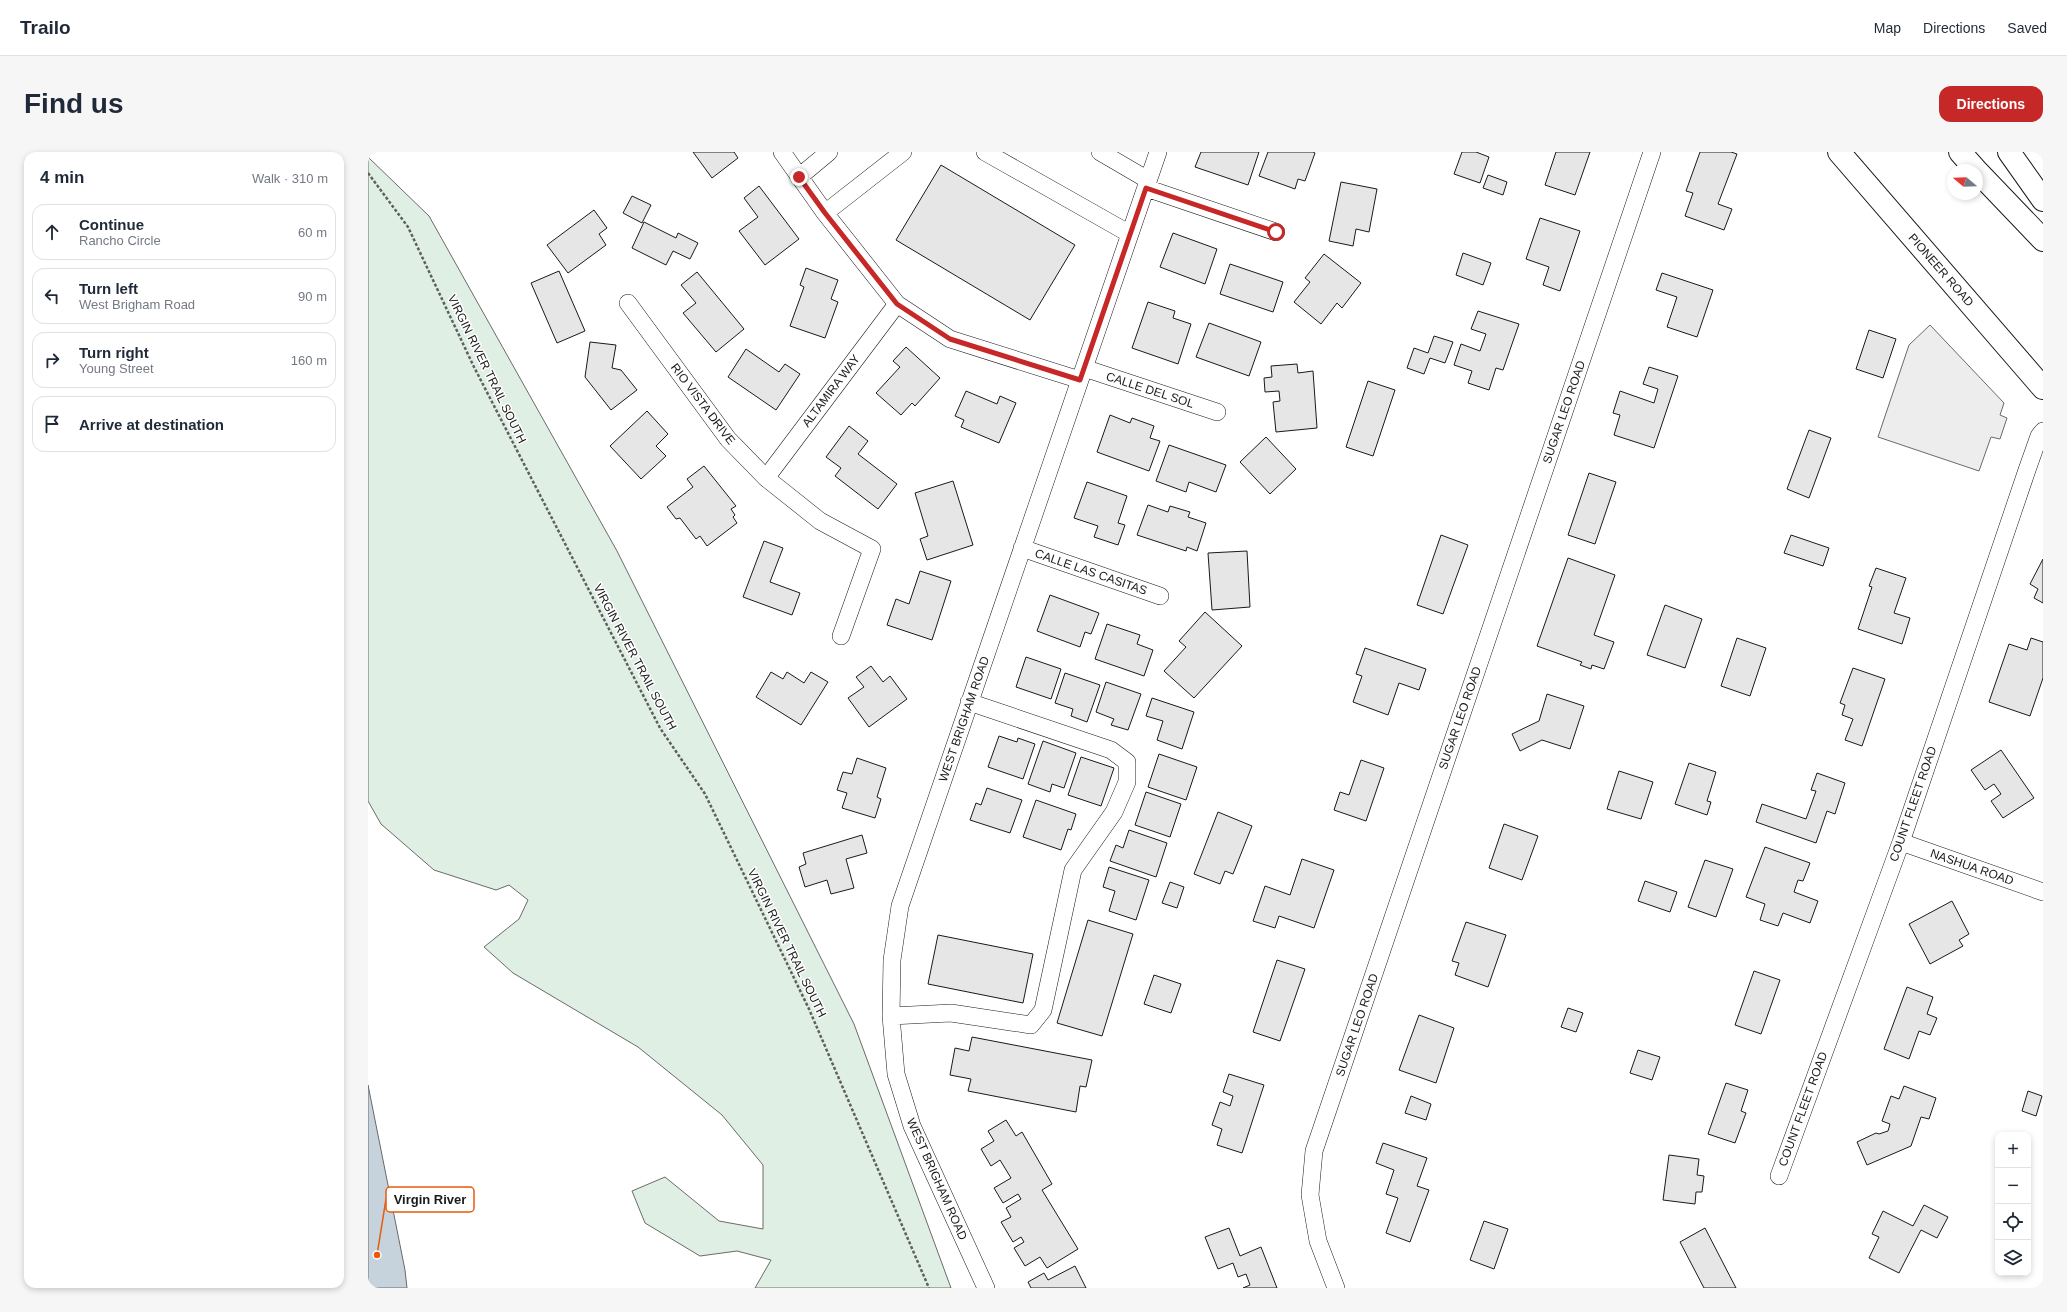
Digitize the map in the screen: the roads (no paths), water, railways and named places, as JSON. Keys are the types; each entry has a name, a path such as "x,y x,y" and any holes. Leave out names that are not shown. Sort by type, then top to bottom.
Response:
{"main road":[{"name":"PIONEER ROAD","path":"1839,152 2043,388"},
{"path":"1960,152 1971,164"},
{"path":"2009,152 2043,200"},
{"path":"1983,176 2043,240"}],"street":[{"name":"CALLE DEL SOL","path":"782,152 825,213 897,304 950,339 1217,412"},
{"path":"799,177 829,152"},
{"path":"825,213 903,152"},
{"path":"985,152 1130,234"},
{"path":"1100,152 1147,184 1276,232"},
{"name":"WEST BRIGHAM ROAD","path":"986,1288 912,1126 896,1074 891,1016 892,960 900,906 1158,152"},
{"name":"SUGAR LEO ROAD","path":"1336,1288 1318,1241 1310,1195 1314,1151 1652,152"},
{"name":"RIO VISTA DRIVE","path":"628,303 728,439 766,478 820,521 872,549 841,636"},
{"name":"ALTAMIRA WAY","path":"766,478 897,304"},
{"name":"COUNT FLEET ROAD","path":"1779,1176 1901,842 2024,478 2039,436 2043,431"},
{"name":"CALLE LAS CASITAS","path":"1022,548 1160,596"},
{"path":"891,1016 951,1013 1031,1025 1043,1010 1073,870 1114,812 1127,782 1127,762 1111,750 969,702"},
{"name":"NASHUA ROAD","path":"1901,842 2043,892"}],"place":[{"name":"Virgin River","path":"377,1255"}]}
